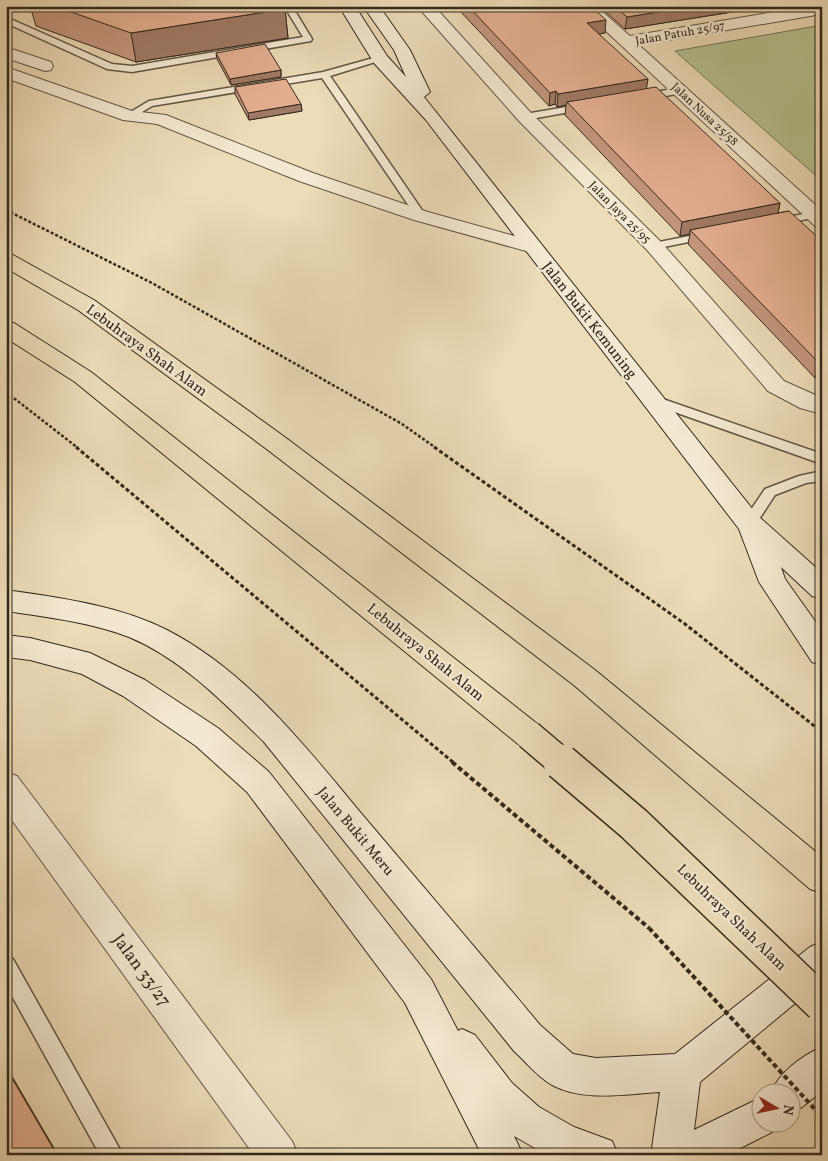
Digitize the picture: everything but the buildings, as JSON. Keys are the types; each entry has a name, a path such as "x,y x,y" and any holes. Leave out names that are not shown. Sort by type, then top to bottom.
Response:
{"highway":[{"name":"Lebuhraya Shah Alam","path":"6,259 94,310 280,447 585,678 706,778 822,878"},
{"name":"Lebuhraya Shah Alam","path":"6,328 83,377 529,735 634,824 822,1004"}],"main road":[{"name":"Jalan Bukit Kemuning","path":"347,6 380,59 432,116 749,523 822,589"},
{"name":"Jalan Bukit Kemuning","path":"371,6 402,50 432,116"},
{"name":"Jalan Jaya 25/95","path":"425,6 525,117 654,246 776,386 808,403 822,406"},
{"name":"Jalan Nusa 25/58","path":"587,6 818,219"},
{"name":"Jalan Patuh 25/97","path":"626,42 822,9"},
{"path":"6,52 60,71"},
{"path":"6,72 130,107 155,112 306,177 421,216 533,247"},
{"name":"Jalan Bukit Kemuning","path":"749,523 773,582 822,654"},
{"name":"Jalan Bukit Meru","path":"6,600 115,621 157,638 232,690 275,734 527,1038 564,1071 596,1077 682,1072"},
{"path":"6,646 30,649 90,665 134,688 207,737 258,782 504,1102 527,1122 554,1138 598,1155"},
{"name":"Jalan 33/27","path":"6,786 278,1155"},
{"path":"671,1155 682,1072 822,958"},
{"path":"418,991 503,1155"},
{"path":"800,1085 822,1066"},
{"path":"685,1155 750,1121"}],"lane":[{"path":"6,20 110,67 132,69 308,38 288,6"},
{"path":"155,112 324,76 380,59"},
{"path":"324,76 421,216"},
{"path":"631,99 679,91"},
{"path":"525,117 592,106"},
{"path":"766,224 818,219"},
{"path":"654,246 719,233"},
{"path":"654,400 822,459"},
{"path":"749,523 770,492 804,479 822,476"},
{"path":"6,966 112,1155"}],"path":[{"path":"6,210 152,283 402,424 686,624 822,732"},
{"path":"6,392 55,429 186,537 649,928 822,1118"}],"green space":[{"path":"822,25 822,181 675,51"}]}
